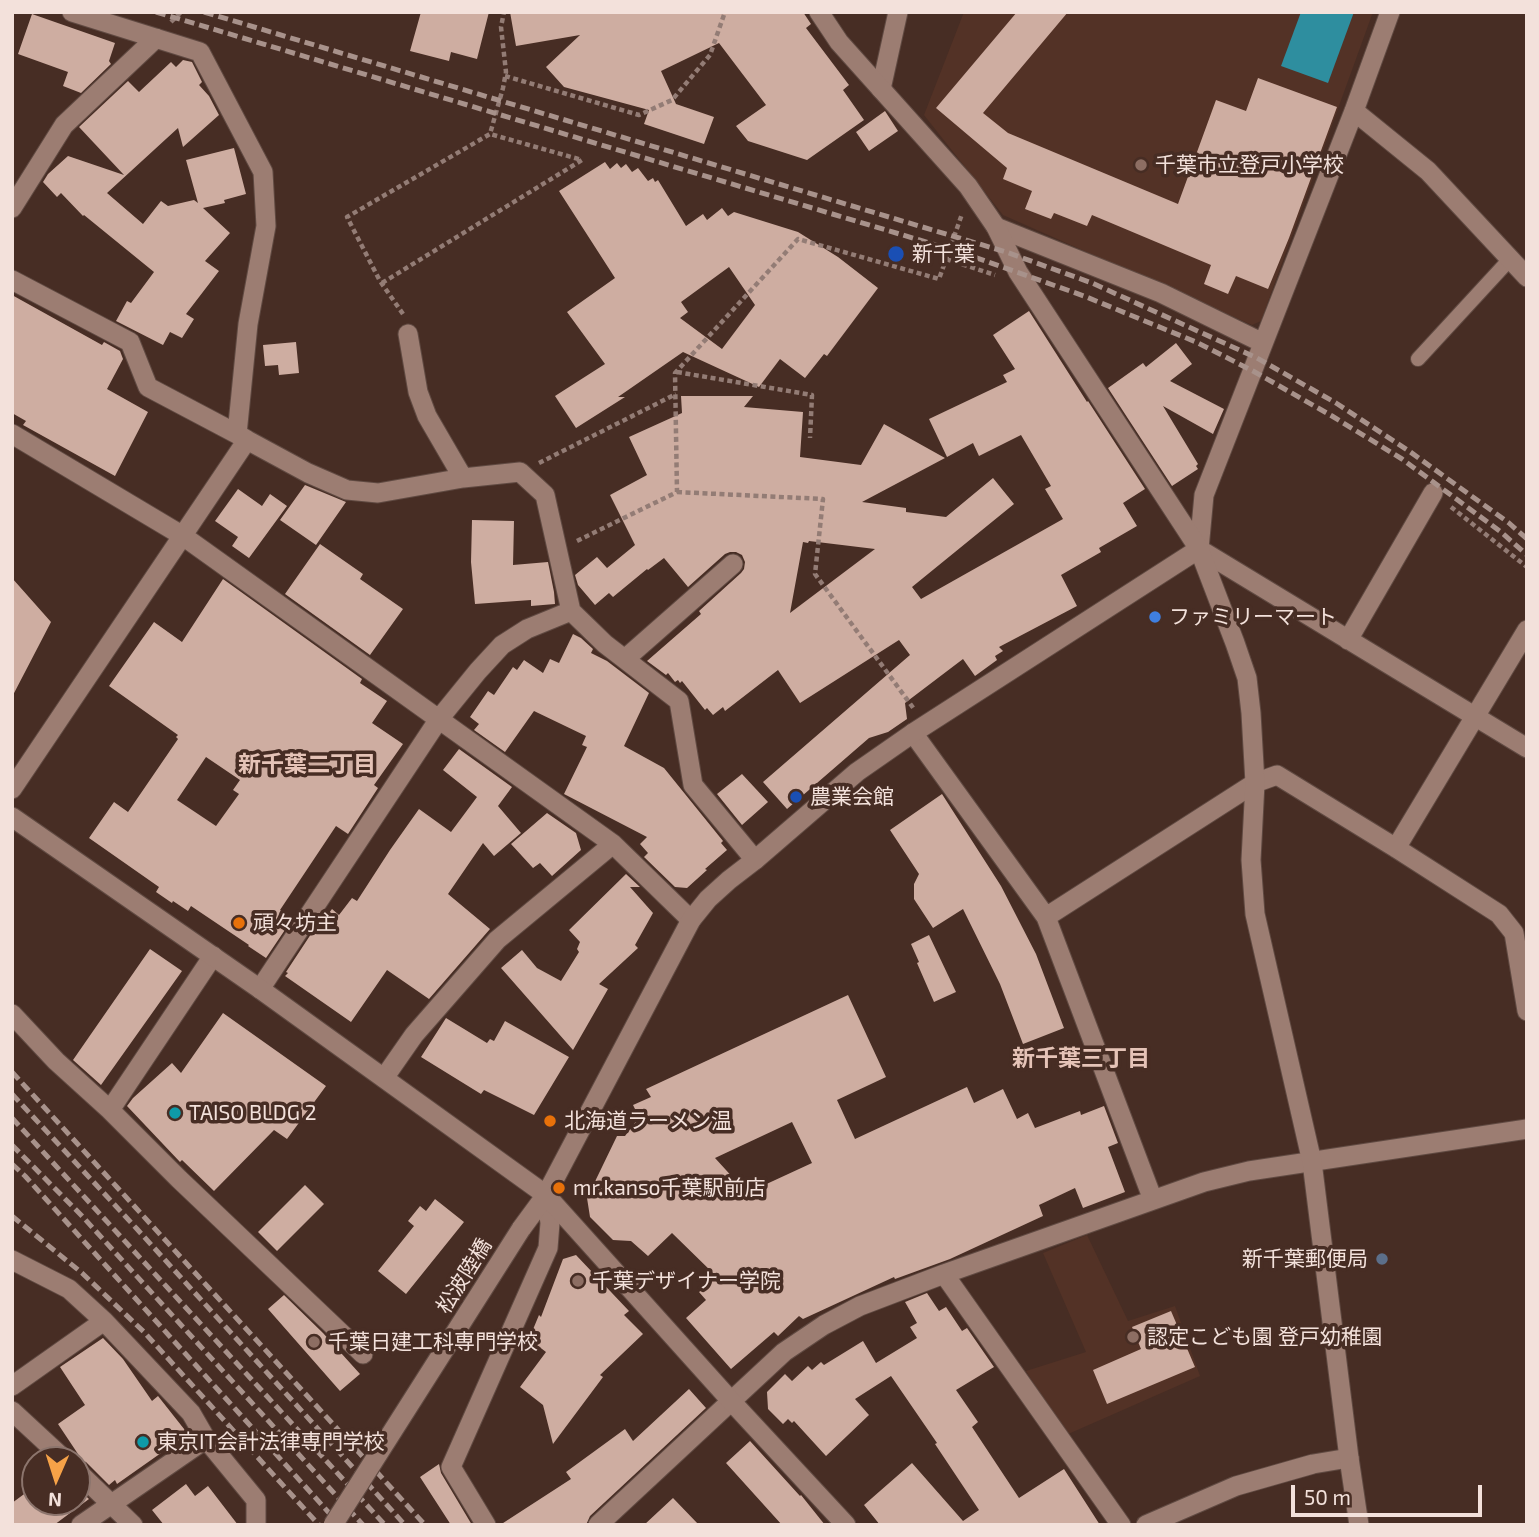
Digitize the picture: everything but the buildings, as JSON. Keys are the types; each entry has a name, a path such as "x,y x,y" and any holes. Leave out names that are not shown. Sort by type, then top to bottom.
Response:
{"street":[{"path":"12,789 183,536 242,437 248,324 267,226 263,172 200,52 72,12"},
{"path":"818,12 839,41 970,190 996,227 1006,252 1026,284 1199,549 1247,678 1255,783 1251,860 1255,914 1312,1162 1359,1525"},
{"path":"881,89 898,12"},
{"path":"1199,549 1204,495 1390,12"},
{"path":"12,208 64,125 156,38"},
{"path":"1354,111 1428,171 1527,277"},
{"path":"996,227 1161,293 1264,343"},
{"path":"12,280 131,342 148,387 307,473 348,490 378,493 463,478 520,472 545,495 571,611 625,659 679,701 693,785 755,860"},
{"path":"408,334 418,392 427,416 463,478"},
{"path":"12,434 183,536 439,719 613,844 691,920"},
{"path":"1348,640 1433,493"},
{"path":"1199,549 1527,748"},
{"name":"松波陸橋","path":"333,1525 521,1229 546,1195 691,920 708,899 857,772 919,729 1199,549"},
{"path":"625,659 733,564"},
{"path":"260,989 439,719 478,671 502,645 527,629 571,611"},
{"path":"1396,848 1527,630"},
{"path":"919,729 1046,917 1153,1200"},
{"path":"1046,917 1255,783 1277,775 1499,914 1520,935 1527,1011"},
{"path":"12,817 260,989 546,1195 846,1525"},
{"path":"384,1078 414,1035 497,940 613,844"},
{"path":"110,1110 213,956"},
{"path":"12,1014 56,1061 363,1354"},
{"path":"598,1525 784,1352 824,1325 860,1306 1204,1182 1249,1171 1527,1129"},
{"path":"486,1525 451,1467 548,1248 550,1223 546,1195"},
{"path":"12,1260 69,1289 104,1321 191,1413 206,1439 256,1500 256,1525"},
{"path":"944,1274 1121,1525"},
{"path":"12,1386 104,1321"},
{"path":"12,1411 50,1446"},
{"path":"81,1525 206,1439"},
{"path":"1146,1525 1236,1486 1313,1464 1349,1458"},
{"path":"91,1484 133,1525"}],"lane":[{"path":"1419,359 1511,258"}],"path":[{"path":"408,334 407,319 382,283 347,217 490,134 505,76 500,27 504,12"},
{"path":"505,76 639,115 672,100 710,55 724,12"},
{"path":"382,283 582,160 490,134"},
{"path":"677,492 676,372 798,239 939,279 970,190"},
{"path":"946,259 1026,284"},
{"path":"676,372 812,395 810,438"},
{"path":"520,472 676,394"},
{"path":"558,551 677,492 823,499 815,574 919,729"},
{"path":"1433,493 1527,567"}],"shaded area":[{"name":"千葉市立登戸小学校","path":"964,12 1373,12 1261,321 1252,325 1003,215 924,115"},
{"name":"認定こども園 登戸幼稚園","path":"1087,1235 1128,1321 1175,1306 1200,1376 1066,1435 1026,1371 1086,1352 1043,1253"}],"water":[{"path":"1301,12 1354,12 1328,83 1281,66"}],"railway":[{"path":"156,12 963,253 1084,296 1196,342 1332,416 1402,459 1501,532 1527,555"},
{"path":"204,12 1006,252 1092,283 1257,358 1336,403 1409,451 1527,539"},
{"path":"12,1072 425,1525"},
{"path":"12,1094 405,1525"},
{"path":"12,1118 385,1525"},
{"path":"12,1145 82,1216 363,1525"},
{"path":"12,1164 340,1525"},
{"path":"12,1216 82,1273 144,1332 319,1525"}],"place":[{"name":"千葉市立登戸小学校","path":"1141,165"},
{"name":"新千葉","path":"896,254"},
{"name":"ファミリーマート","path":"1155,617"},
{"name":"農業会館","path":"796,797"},
{"name":"頑々坊主","path":"239,923"},
{"name":"TAISO BLDG 2","path":"175,1113"},
{"name":"北海道ラーメン温","path":"550,1121"},
{"name":"mr.kanso千葉駅前店","path":"559,1188"},
{"name":"新千葉郵便局","path":"1382,1259"},
{"name":"千葉デザイナー学院","path":"578,1281"},
{"name":"認定こども園 登戸幼稚園","path":"1133,1337"},
{"name":"千葉日建工科専門学校","path":"314,1342"},
{"name":"東京IT会計法律専門学校","path":"143,1442"}],"district":[{"name":"新千葉二丁目","path":"307,764"},
{"name":"新千葉三丁目","path":"1081,1058"}]}
